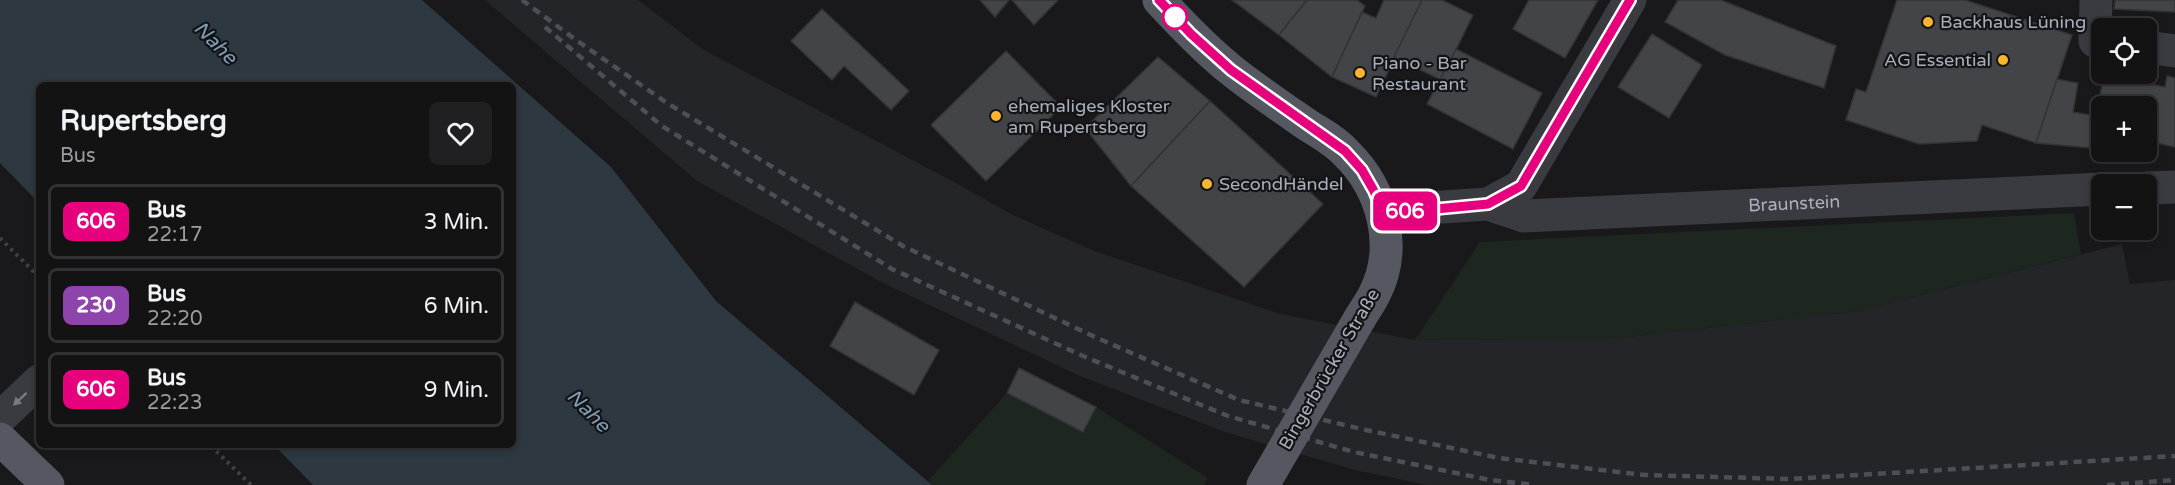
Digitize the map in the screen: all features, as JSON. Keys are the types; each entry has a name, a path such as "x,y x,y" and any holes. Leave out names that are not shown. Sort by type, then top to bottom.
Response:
{"main road":[{"name":"Bingerbrücker Straße","path":"1159,0 1191,34 1231,70 1345,151 1362,170 1383,214 1386,253 1383,272 1375,295 1263,485"},
{"path":"0,439 48,485"}],"street":[{"path":"1383,214 1488,204 1521,186 1630,0"},
{"path":"2096,0 2096,18"},
{"path":"2157,49 2175,51"},
{"path":"2157,188 2175,187"},
{"name":"Braunstein","path":"1488,204 1524,216 2091,190"},
{"path":"0,418 36,384"}],"path":[{"path":"0,238 36,274"},
{"path":"213,448 251,485"}],"shaded area":[{"path":"485,0 638,0 704,50 1013,215 1092,250 1280,314 1415,340 1619,338 1858,311 2122,244 2130,284 2175,280 2175,485 1427,485 1355,470 1225,432 1080,376 885,284 697,181"},
{"path":"2074,213 2081,254 1858,311 1618,338 1415,340 1480,242"},
{"path":"1007,393 1083,432 1096,407 1208,478 1204,485 932,485 928,481"}],"water":[{"name":"Nahe","path":"0,0 422,0 515,82 36,82 36,200 0,163"},
{"name":"Nahe","path":"516,83 611,167 716,301 932,485 313,485 277,448 516,448"}],"building":[{"path":"980,0 1009,0 995,17"},
{"path":"1012,0 1058,0 1034,25"},
{"path":"1232,0 1307,0 1279,35"},
{"path":"1307,0 1357,0 1365,6 1332,77 1279,35"},
{"path":"1384,0 1422,0 1376,97 1332,77 1362,12 1376,18"},
{"path":"1422,0 1442,0 1473,15 1441,80 1394,57"},
{"path":"1529,0 1598,0 1565,58 1513,29"},
{"path":"1678,0 1721,0 1836,46 1824,88 1725,55 1665,22"},
{"path":"1897,0 1965,0 2072,35 2036,143 1982,125 1977,141 1919,144 1846,120 1856,89 1866,92"},
{"path":"2115,0 2175,0 2175,12 2114,9"},
{"path":"822,9 909,91 891,110 844,66 832,80 791,41"},
{"path":"1652,34 1702,65 1669,118 1618,87"},
{"path":"1456,49 1542,93 1513,149 1427,104"},
{"name":"ehemaliges Kloster am Rupertsberg","path":"1006,51 1061,107 986,181 931,125"},
{"path":"1158,57 1210,101 1131,186 1085,128"},
{"path":"2167,76 2175,78 2175,147 2157,143 2157,96 2100,96 2102,84 2150,84 2165,87"},
{"path":"2057,79 2078,83 2073,112 2091,115 2091,148 2036,143"},
{"path":"1210,101 1323,204 1244,287 1131,186"},
{"path":"855,302 939,350 914,395 830,346"},
{"path":"1019,368 1096,407 1083,432 1007,393"}],"railway":[{"path":"522,0 667,103 903,246 1095,337 1239,400 1499,458 1644,475 1790,479 2175,456"},
{"path":"545,27 662,126 892,269 1083,356 1228,416 1354,452 1490,480 1535,485"},
{"path":"2107,485 2175,480"}],"bus line":[{"name":"606","path":"1159,0 1191,34 1231,70 1345,151 1362,170 1383,214 1426,208 1488,204 1521,186 1630,0"}],"place":[{"name":"Backhaus Lüning","path":"1928,22"},
{"name":"AG Essential","path":"2003,60"},
{"name":"Piano - Bar Restaurant","path":"1360,73"},
{"name":"ehemaliges Kloster am Rupertsberg","path":"996,116"},
{"name":"SecondHändel","path":"1207,184"}]}
